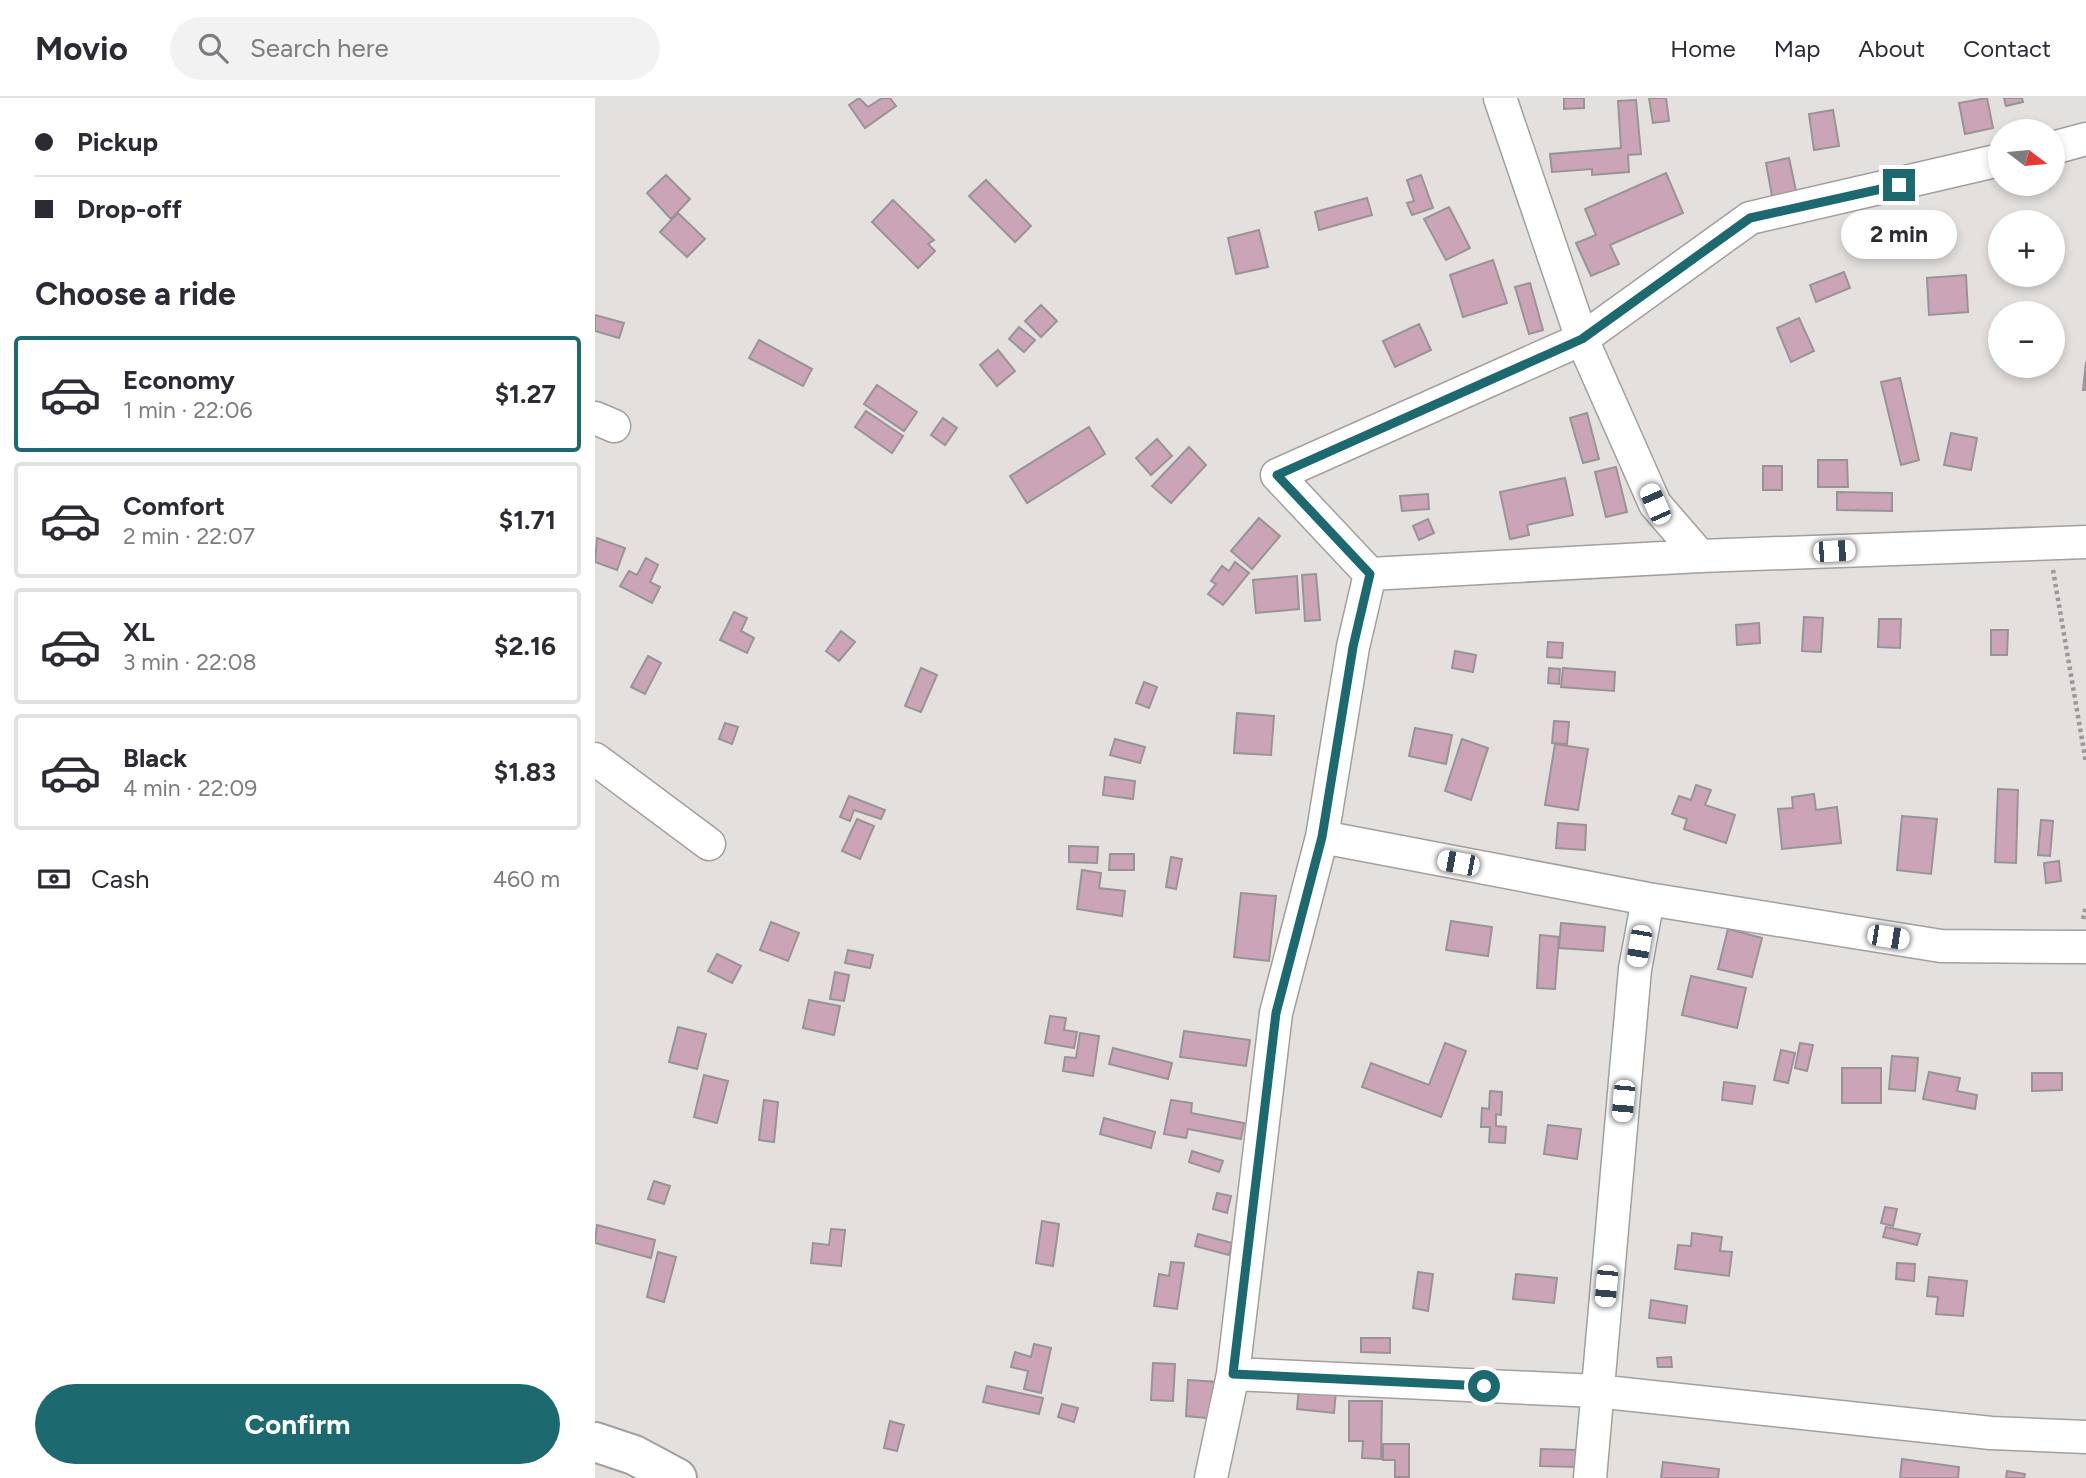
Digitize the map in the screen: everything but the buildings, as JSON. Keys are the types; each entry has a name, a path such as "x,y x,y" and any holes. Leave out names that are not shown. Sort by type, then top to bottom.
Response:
{"street":[{"path":"1500,98 1582,339 1655,504 1700,556"},
{"path":"2065,145 2086,139"},
{"path":"1988,163 1750,218 1582,339 1277,475 1370,574 1700,556 2048,541 2086,542"},
{"path":"1211,1478 1233,1374 1276,1013 1322,837 1353,647 1370,574"},
{"path":"595,759 709,844"},
{"path":"1322,837 1648,899 1941,946 2086,947"},
{"path":"1590,1478 1635,969 1648,899"},
{"path":"1233,1374 1596,1391 1991,1433 2086,1437"},
{"path":"595,1442 634,1455 677,1478"}],"path":[{"path":"2048,541 2086,763"}],"route":[{"path":"1484,1386 1233,1374 1276,1013 1322,837 1353,647 1370,574 1277,475 1582,339 1750,218 1899,185"}]}
